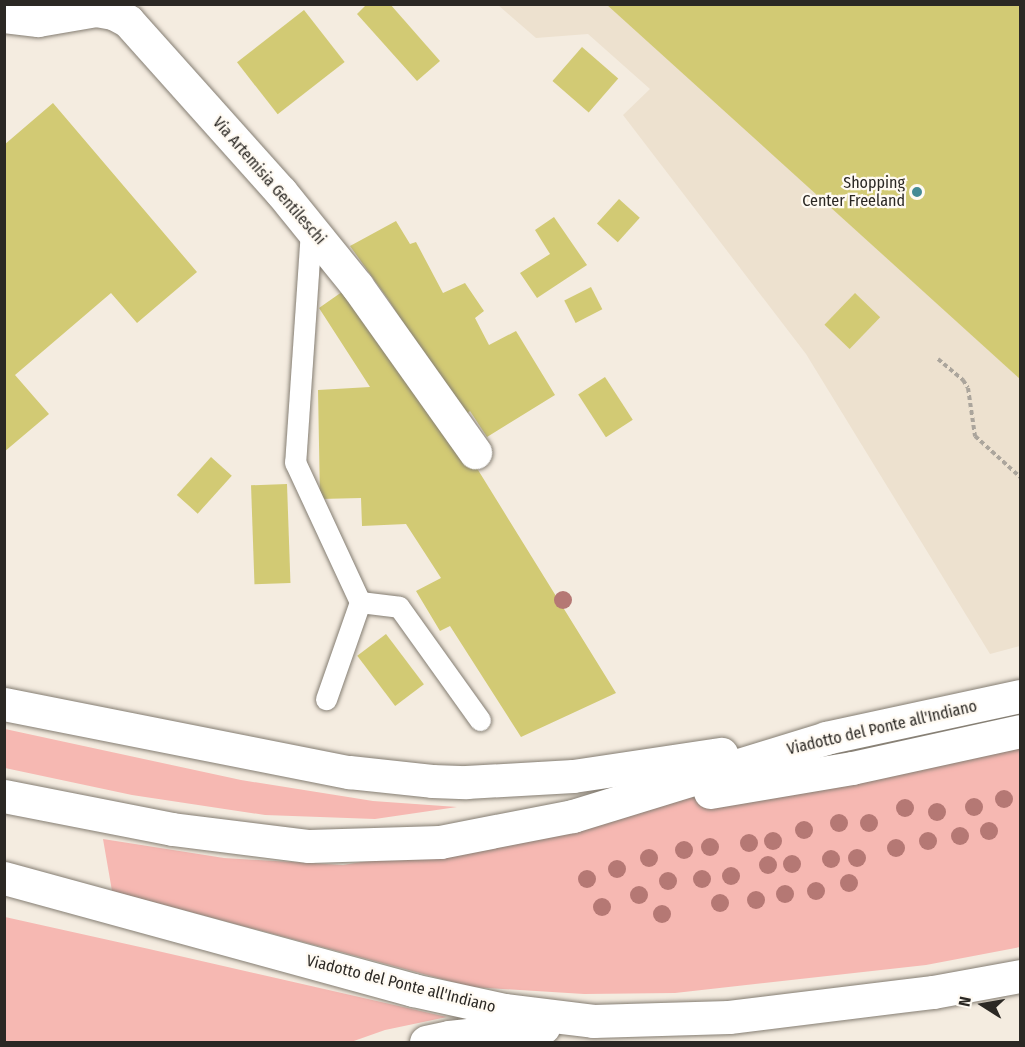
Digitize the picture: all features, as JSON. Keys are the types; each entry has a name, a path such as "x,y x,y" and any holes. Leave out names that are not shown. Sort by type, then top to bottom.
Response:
{"main road":[{"name":"Via Artemisia Gentileschi","path":"4,16 38,20 74,9 113,13 128,21 280,192 357,286 475,452"},
{"name":"Viadotto del Ponte all'Indiano","path":"573,816 826,738 1020,696"},
{"path":"4,704 350,772 466,782 573,776 826,738"},
{"name":"Viadotto del Ponte all'Indiano","path":"4,796 172,829 309,846 440,842 573,816 852,768 1020,731"},
{"name":"Viadotto del Ponte all'Indiano","path":"4,878 413,990 504,1010 594,1021 729,1017 933,992 1020,976"},
{"path":"426,1042 449,1037 594,1021"}],"lane":[{"path":"311,230 295,462 360,602 326,699"},
{"path":"360,602 399,608 480,720"}],"path":[{"path":"938,359 963,380 968,388 975,436 1020,477"}],"shaded area":[{"name":"Shopping Center Freeland","path":"498,5 1020,5 1020,646 990,654 806,354 623,115 650,89 588,34 536,38"},
{"path":"5,729 241,780 373,801 457,807 375,819 265,815 132,795 5,768"},
{"path":"1020,745 1020,947 926,965 675,993 584,994 472,987 112,891 103,839 224,858 343,865 485,842 656,800"},
{"path":"5,917 447,1017 385,1030 351,1042 5,1042"}],"building":[{"path":"367,4 390,4 440,61 417,81 357,14"},
{"name":"Shopping Center Freeland","path":"606,4 1020,4 1020,379"},
{"path":"304,10 345,62 278,114 237,62"},
{"path":"582,47 618,78 589,112 552,81"},
{"path":"53,103 197,272 137,323 111,293 15,375 49,414 4,452 4,145"},
{"path":"619,199 640,218 618,242 597,224"},
{"path":"554,217 587,265 537,298 520,273 550,254 535,230"},
{"path":"396,221 410,244 416,242 443,293 465,283 484,311 475,318 489,345 516,331 555,395 487,437 470,411 463,417 388,299 350,246"},
{"path":"349,287 470,457 616,693 521,737 450,626 440,631 416,591 441,578 406,524 362,526 361,498 320,499 318,390 370,387 319,308"},
{"path":"591,287 602,309 576,323 564,301"},
{"path":"855,293 880,317 850,349 824,325"},
{"path":"605,377 633,420 606,437 578,394"},
{"path":"211,457 232,476 198,514 177,495"},
{"path":"287,484 290,583 254,584 251,485"},
{"path":"386,634 424,684 395,706 357,656"}],"place":[{"name":"Shopping Center Freeland","path":"917,192"}]}
